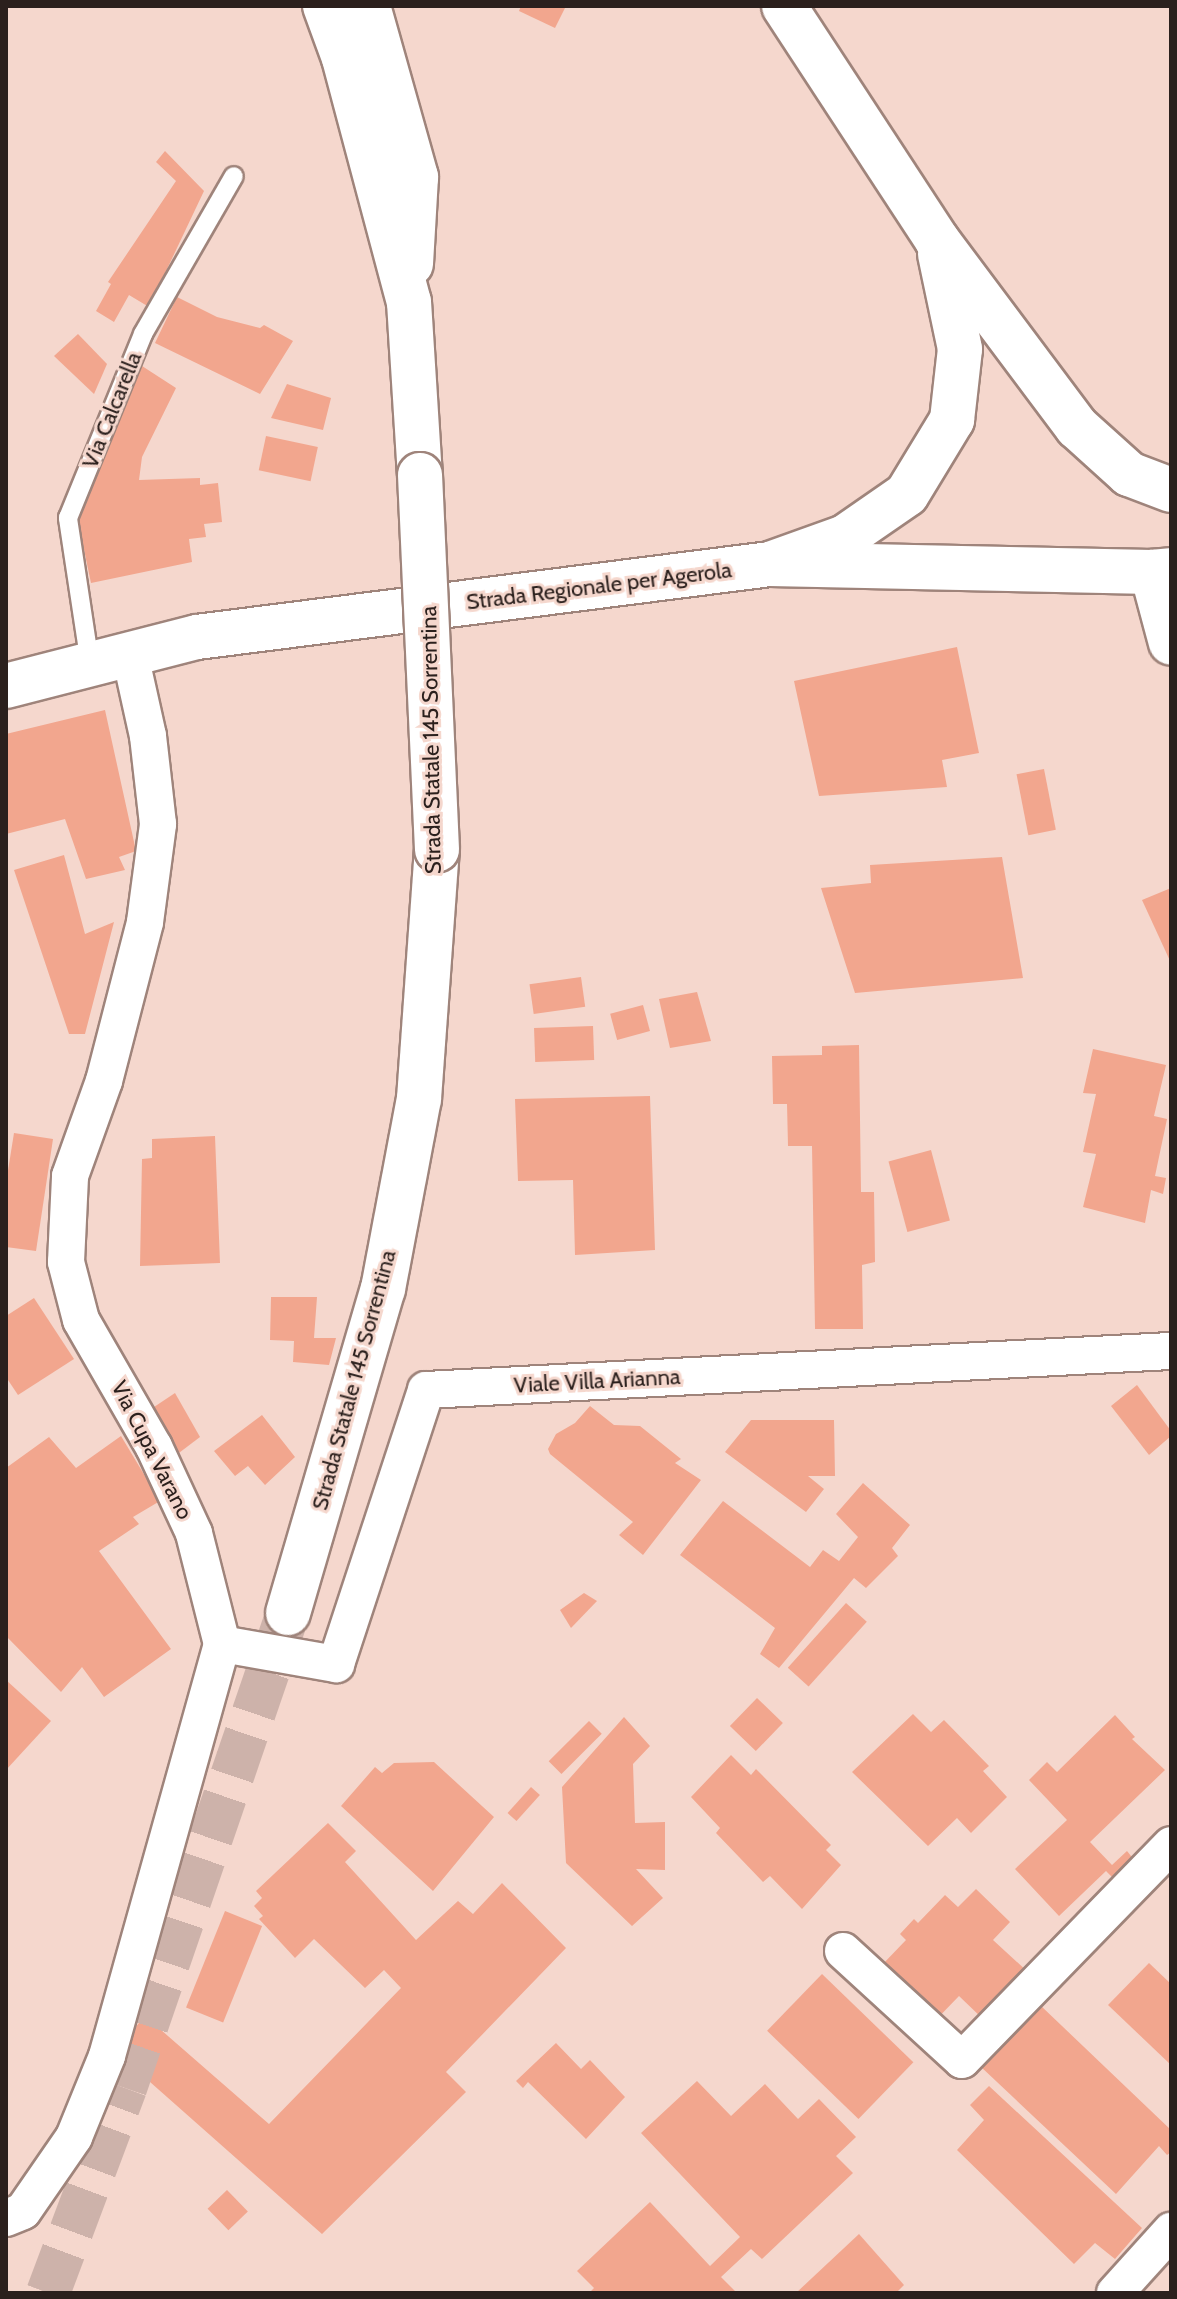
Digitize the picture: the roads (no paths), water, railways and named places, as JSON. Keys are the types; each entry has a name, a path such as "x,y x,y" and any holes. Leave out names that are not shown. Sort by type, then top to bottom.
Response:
{"main road":[{"name":"Strada Statale 145 Sorrentina","path":"288,1613 383,1289 419,1099 437,850 409,302 344,58 325,6"},
{"path":"368,6 416,177 409,302"},
{"path":"787,14 937,240 1077,427 1129,474 1171,490"},
{"path":"770,564 845,537 907,494 952,420 960,349 937,240"},
{"name":"Strada Regionale per Agerola","path":"6,686 197,637 770,564 1161,571"},
{"path":"1161,571 1171,643"}],"street":[{"name":"Via Cupa Varano","path":"6,2218 23,2211 74,2137 107,2056 222,1644 194,1533 154,1447 81,1320 66,1262 70,1176 104,1081 145,922 158,824 148,736 110,660"},
{"name":"Viale Villa Arianna","path":"222,1644 336,1664 426,1390 1171,1351"},
{"path":"843,1951 962,2060 1171,1845"},
{"path":"1115,2293 1171,2231"}],"lane":[{"name":"Via Calcarella","path":"110,660 68,518 143,334 234,176"}],"tunnel":[{"path":"48,2293 125,2088 288,1613"}]}
